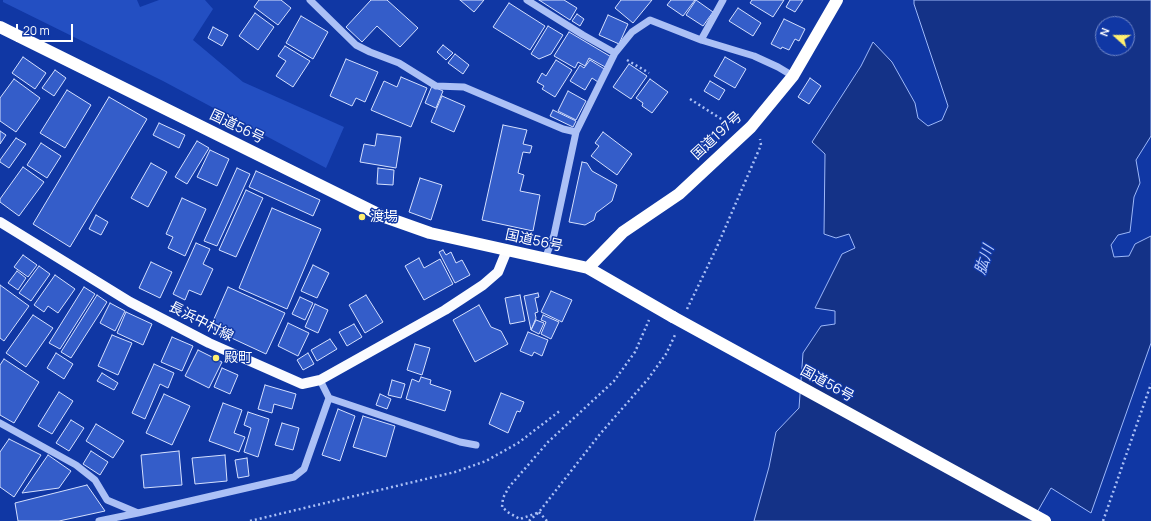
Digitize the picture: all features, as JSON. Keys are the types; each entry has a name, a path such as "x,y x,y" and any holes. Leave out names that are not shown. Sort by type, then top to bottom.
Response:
{"highway":[{"name":"国道197号","path":"588,268 622,232 679,194 751,127 793,76 837,0"},
{"name":"国道56号","path":"0,27 382,216 430,233 588,268 673,317 1045,521"}],"main road":[{"name":"長浜中村線","path":"0,222 130,302 209,343 302,384 320,380 445,310 483,285 498,272 507,250"}],"street":[{"path":"310,0 356,45 399,63 436,86 464,87 563,129 576,132"},
{"path":"527,0 615,53"},
{"path":"701,40 723,0"},
{"path":"545,259 554,235 576,132 615,53 632,32 650,20 701,40 754,56 778,66 793,76"},
{"path":"320,380 329,398 460,442 476,445"},
{"path":"99,521 294,477 304,469 329,398"},
{"path":"0,423 76,465 95,480 107,500 138,513"}],"path":[{"path":"615,53 649,73"},
{"path":"690,99 726,122 705,140 693,159 703,171"},
{"path":"540,512 520,518 502,507 503,498 509,487 548,442 614,381 635,352 656,306"},
{"path":"1103,521 1151,384"},
{"path":"250,521 454,472 486,461 518,443 561,410"},
{"path":"529,521 540,512"},
{"path":"540,512 547,521"}],"shaded area":[{"path":"3,0 137,0 140,7 159,0 205,0 213,9 193,40 243,82 344,127 326,168 163,81 3,2"}],"water":[{"name":"肱川","path":"914,0 1151,0 1151,136 1136,160 1140,183 1134,197 1130,232 1118,235 1111,245 1114,257 1129,256 1135,244 1151,236 1151,343 1091,513 1051,488 1032,521 754,521 769,467 776,432 799,408 803,353 821,326 835,324 835,311 815,308 842,254 855,248 849,234 836,238 824,234 825,154 812,142 861,66 873,42 892,62 915,103 918,118 928,126 942,120 948,106 914,4"}],"building":[{"path":"259,0 281,0 291,8 278,25 254,7"},
{"path":"371,0 387,0 418,28 400,47 377,26 362,42 346,27"},
{"path":"460,0 484,0 474,12"},
{"path":"539,0 564,0 577,8 570,20"},
{"path":"621,0 652,0 633,23 615,8"},
{"path":"671,0 695,0 683,16 667,5"},
{"path":"696,0 713,12 703,26 686,15"},
{"path":"752,0 784,0 773,17 750,3"},
{"path":"790,0 803,0 795,12 786,7"},
{"path":"509,3 545,26 530,50 493,27"},
{"path":"738,8 761,23 753,36 729,21"},
{"path":"255,13 274,27 258,50 239,36"},
{"path":"577,14 584,19 580,26 572,21"},
{"path":"608,15 628,24 619,44 599,35"},
{"path":"301,16 328,32 313,59 286,43"},
{"path":"784,19 805,29 799,41 795,39 789,50 782,47 781,49 771,44"},
{"path":"548,26 563,35 551,54 539,59 531,54"},
{"path":"213,27 228,35 222,46 208,38"},
{"path":"569,32 613,58 607,68 589,58 585,66 578,62 575,68 554,56"},
{"path":"443,45 453,53 446,60 437,52"},
{"path":"285,46 310,61 293,87 276,76 286,61 278,56"},
{"path":"455,54 469,65 463,74 448,63"},
{"path":"23,57 46,73 35,89 12,73"},
{"path":"725,57 746,69 735,88 714,76"},
{"path":"346,59 378,72 365,102 356,98 352,106 330,96"},
{"path":"556,60 572,70 555,97 542,89 544,86 537,82 542,73 546,76"},
{"path":"590,60 606,70 598,82 592,78 585,90 570,81 580,65 584,68"},
{"path":"629,64 647,76 631,99 613,87"},
{"path":"55,70 66,78 54,96 42,88"},
{"path":"401,77 427,88 411,127 371,110 384,81 397,87"},
{"path":"810,78 821,86 809,104 798,97"},
{"path":"14,79 40,98 16,132 0,121 0,98"},
{"path":"650,79 668,92 652,113 642,106 643,103 636,98"},
{"path":"710,81 725,90 719,100 704,91"},
{"path":"432,86 443,91 436,108 425,103"},
{"path":"67,90 91,105 65,148 40,133"},
{"path":"568,91 586,101 576,120 558,111"},
{"path":"442,96 465,106 454,132 431,122"},
{"path":"109,97 147,119 70,247 33,224"},
{"path":"553,110 576,121 573,127 550,116"},
{"path":"159,123 185,135 179,148 153,135"},
{"path":"503,125 527,130 523,144 532,146 530,153 523,152 518,173 524,175 520,191 540,195 533,231 482,220"},
{"path":"0,131 6,135 0,144"},
{"path":"603,132 632,154 617,175 591,156 599,146 595,143"},
{"path":"377,134 401,137 396,168 360,162 364,144 375,146"},
{"path":"16,138 26,144 9,168 0,162 0,160"},
{"path":"197,141 209,148 187,184 175,177"},
{"path":"41,143 61,156 47,178 27,165"},
{"path":"210,150 229,159 217,186 197,177"},
{"path":"582,162 587,163 592,171 617,185 612,201 596,213 594,220 585,225 569,222"},
{"path":"151,163 167,172 148,207 131,198"},
{"path":"23,167 44,182 19,216 0,202 0,199"},
{"path":"237,168 250,174 217,246 204,241"},
{"path":"378,168 394,170 393,185 377,184"},
{"path":"256,171 320,200 313,216 249,187"},
{"path":"420,178 442,185 431,220 409,212"},
{"path":"246,190 263,198 236,257 219,250"},
{"path":"182,198 206,209 185,256 168,248 173,237 166,234"},
{"path":"272,208 321,229 287,309 239,288"},
{"path":"96,215 108,222 101,235 89,229"},
{"path":"196,243 210,249 203,264 213,269 201,295 189,290 185,300 173,294"},
{"path":"443,250 446,255 451,252 456,263 462,260 470,275 455,283 439,252"},
{"path":"23,255 37,265 28,277 14,267"},
{"path":"419,258 424,268 440,259 453,284 424,300 405,266"},
{"path":"151,262 172,272 160,298 139,288"},
{"path":"313,265 329,273 317,298 301,291"},
{"path":"39,266 50,274 31,301 19,293"},
{"path":"17,271 26,278 18,290 8,283"},
{"path":"55,275 75,289 58,313 48,306 44,312 34,305"},
{"path":"0,285 29,306 4,341 0,338"},
{"path":"84,287 95,294 60,349 49,343"},
{"path":"228,287 285,313 266,354 210,328"},
{"path":"551,291 572,300 562,322 541,312"},
{"path":"538,293 539,297 535,298 538,312 535,313 536,318 531,330 524,296"},
{"path":"97,295 107,302 71,358 61,352"},
{"path":"366,295 383,322 365,333 349,305"},
{"path":"520,295 525,321 510,324 505,298"},
{"path":"300,297 313,303 305,320 292,314"},
{"path":"110,303 125,311 115,331 100,323"},
{"path":"315,304 328,310 318,333 305,327"},
{"path":"479,305 491,327 501,331 508,344 475,362 453,320"},
{"path":"126,312 152,324 143,345 117,333"},
{"path":"33,315 53,328 26,367 6,353"},
{"path":"543,315 559,322 551,339 541,334 546,322 541,320"},
{"path":"536,320 544,323 539,334 531,330"},
{"path":"288,323 309,333 298,356 278,346"},
{"path":"354,324 362,337 347,346 339,332"},
{"path":"528,332 548,340 542,356 534,352 532,356 520,351"},
{"path":"112,335 132,343 118,375 98,366"},
{"path":"172,337 193,346 182,371 161,362"},
{"path":"330,339 337,349 317,361 311,350"},
{"path":"415,344 430,348 422,375 407,370"},
{"path":"198,350 222,362 209,388 185,376"},
{"path":"56,353 73,364 64,379 47,368"},
{"path":"308,353 314,364 303,370 297,360"},
{"path":"4,359 39,382 14,423 0,415 0,365"},
{"path":"154,364 174,373 168,388 160,384 145,419 132,413"},
{"path":"222,368 238,375 230,394 214,387"},
{"path":"102,373 118,383 114,390 97,381"},
{"path":"421,377 431,380 430,384 451,391 445,411 406,399 412,379 419,382"},
{"path":"392,380 405,384 401,398 388,395"},
{"path":"265,385 296,394 292,409 274,404 272,413 258,409"},
{"path":"59,392 73,401 52,434 38,426"},
{"path":"501,393 524,402 520,412 517,411 508,433 489,424"},
{"path":"164,394 190,406 172,445 146,433"},
{"path":"380,394 391,399 387,409 376,405"},
{"path":"223,403 242,410 234,433 245,437 239,452 209,441"},
{"path":"338,409 355,416 340,461 322,455"},
{"path":"248,412 269,419 258,457 244,452 251,428 244,425"},
{"path":"363,416 395,426 386,457 353,447"},
{"path":"71,420 84,428 69,451 56,443"},
{"path":"282,423 299,428 293,450 275,445"},
{"path":"96,424 124,441 113,458 86,441"},
{"path":"9,439 41,455 14,497 0,487 0,452"},
{"path":"91,451 108,462 100,475 83,464"},
{"path":"179,451 182,485 144,488 141,455"},
{"path":"48,455 71,471 59,488 22,493"},
{"path":"225,455 227,481 195,484 192,458"},
{"path":"247,458 249,476 238,478 235,460"},
{"path":"87,485 105,511 59,521 18,521 15,503"}],"place":[{"name":"渡場","path":"362,217"},
{"name":"殿町","path":"216,358"}]}
